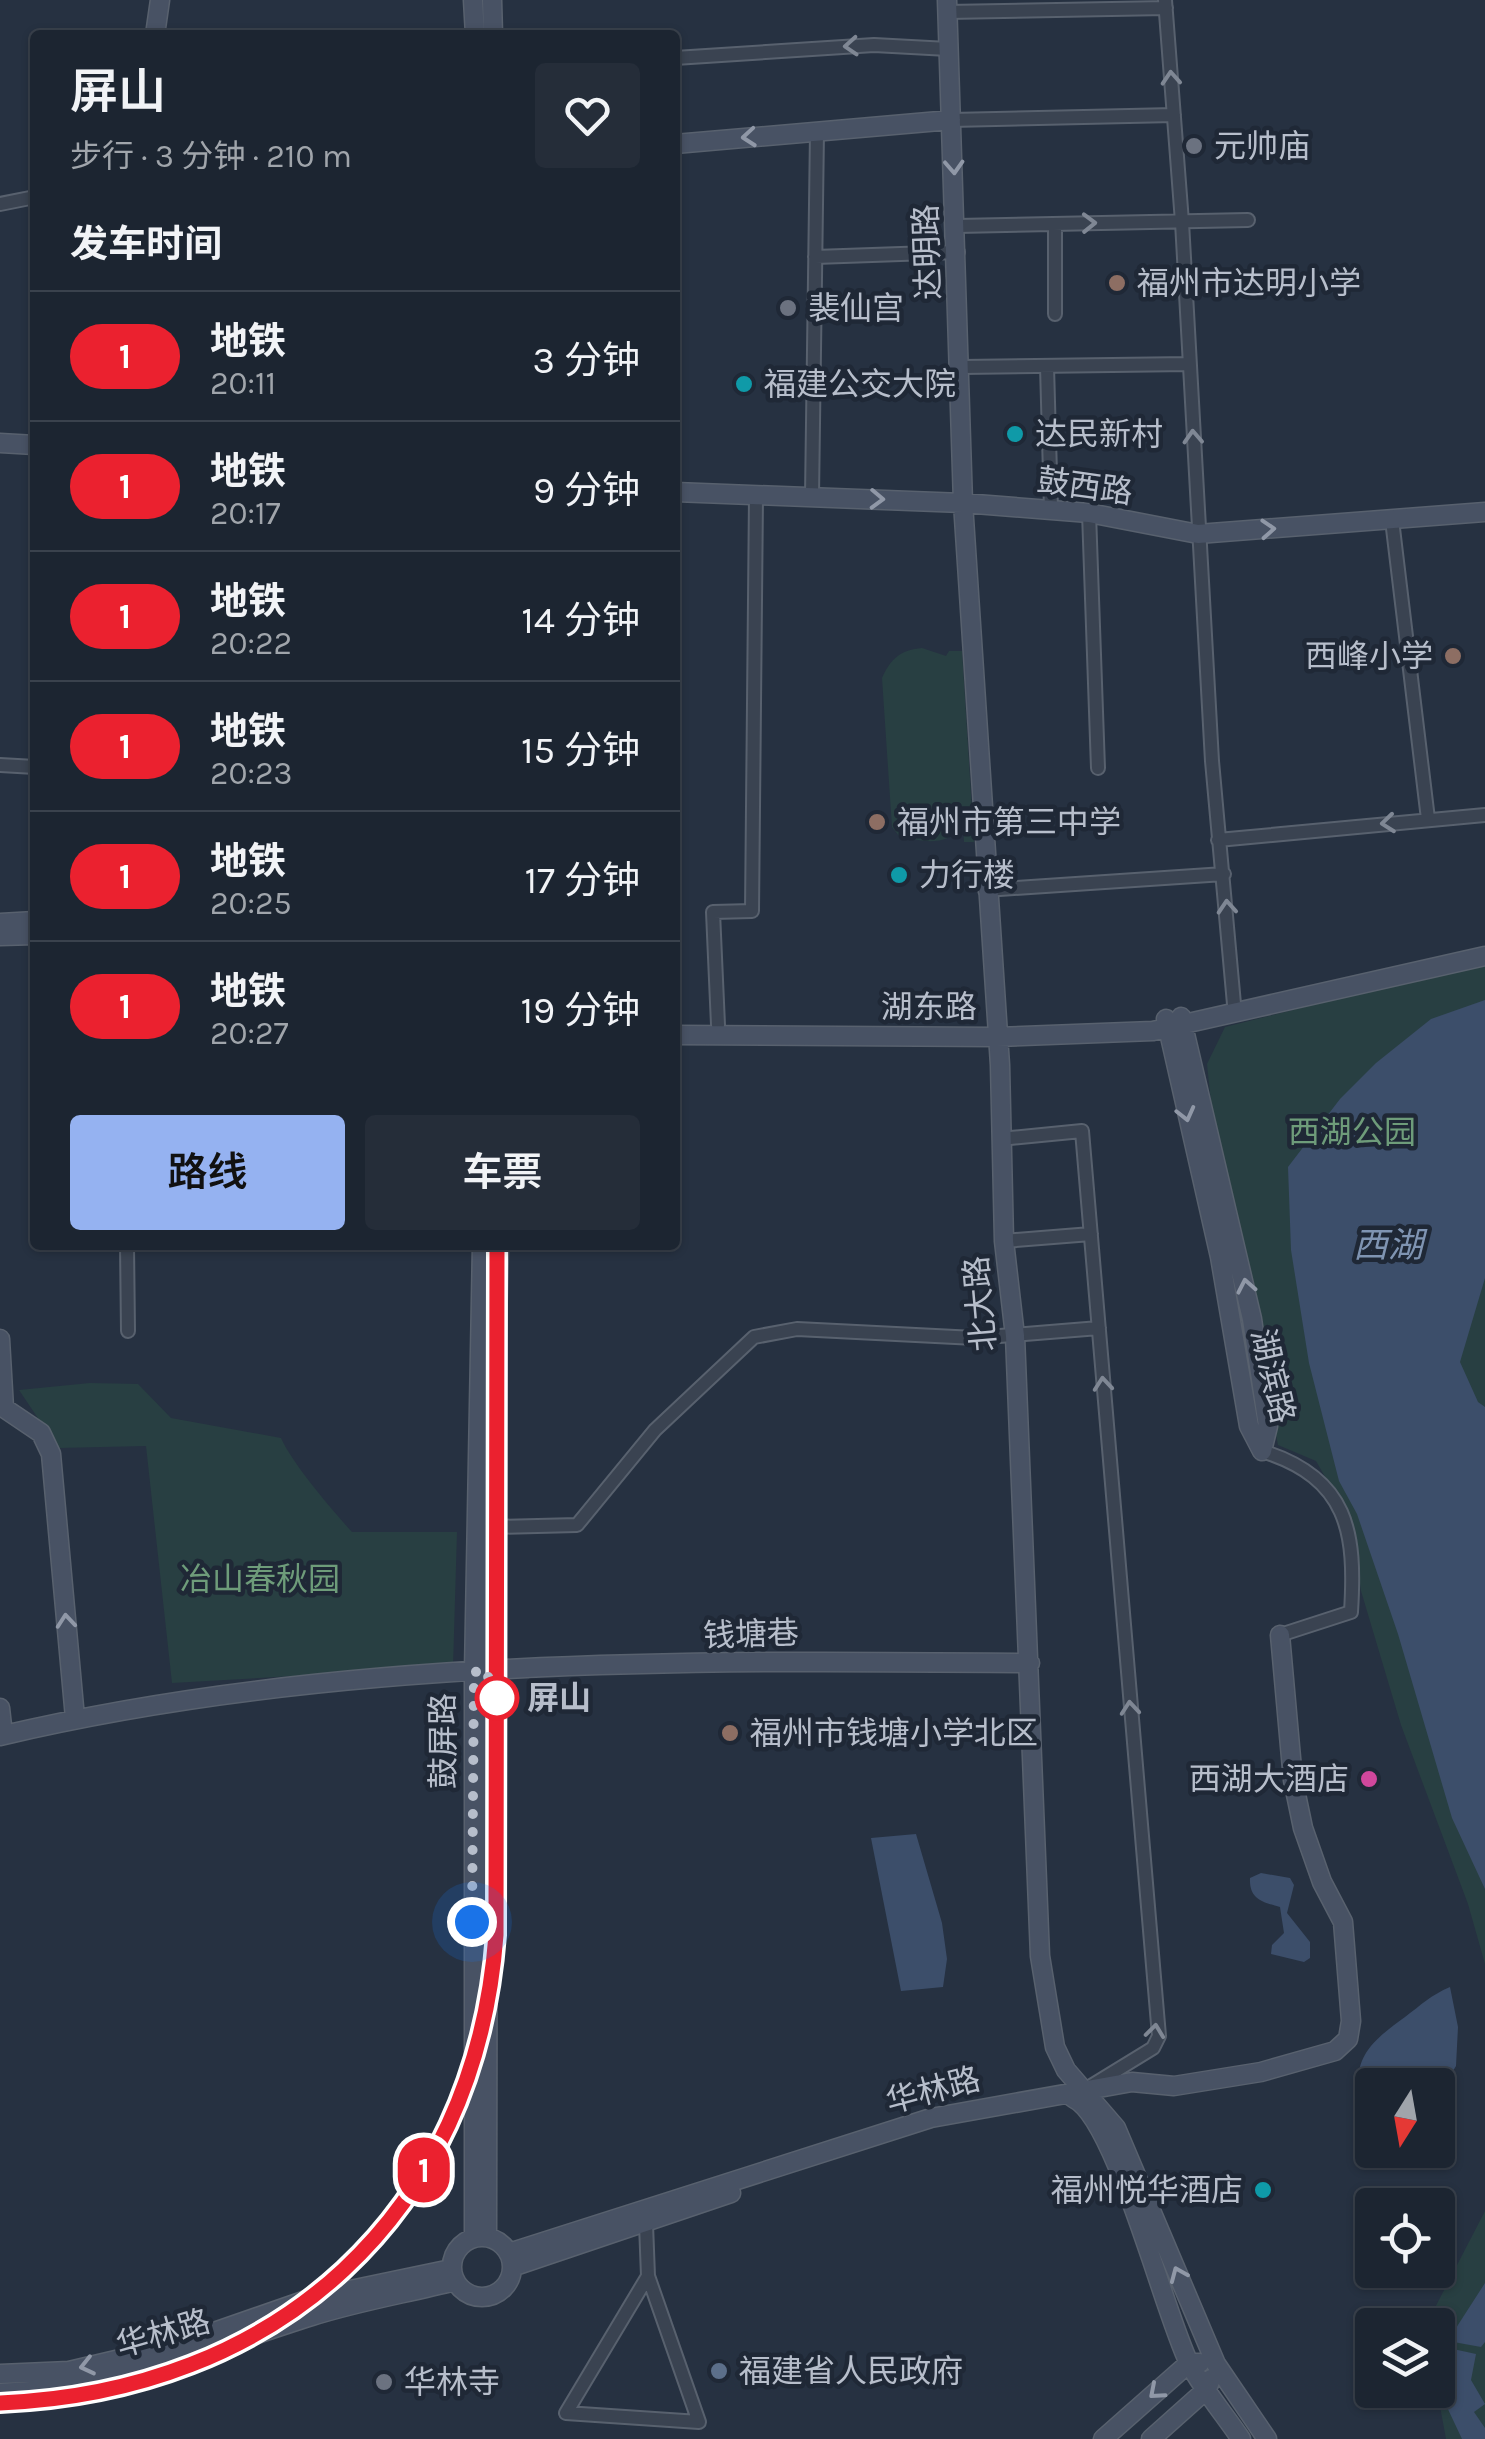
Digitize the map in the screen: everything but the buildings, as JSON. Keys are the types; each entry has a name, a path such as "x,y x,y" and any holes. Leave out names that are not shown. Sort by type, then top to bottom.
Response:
{"main road":[{"path":"156,30 160,0"},
{"path":"473,0 475,30"},
{"path":"492,0 493,30"},
{"name":"达明路","path":"947,6 962,366 963,502"},
{"path":"680,144 951,120"},
{"path":"0,443 30,446"},
{"name":"鼓西路","path":"680,492 963,502 1089,514 1198,534 1485,512"},
{"name":"北大路","path":"963,502 996,1032 1004,1241 1015,1336 1040,1956 1054,2047 1083,2096"},
{"path":"0,923 30,921"},
{"path":"0,936 30,934"},
{"path":"1175,1022 1234,1004 1485,946"},
{"path":"1175,1022 1485,956"},
{"name":"湖东路","path":"680,1035 996,1032 1175,1022"},
{"name":"湖滨路","path":"1175,1022 1252,1319 1268,1426 1262,1451"},
{"name":"湖东路","path":"680,1025 996,1032"},
{"name":"鼓屏路","path":"481,2237 482,1250"},
{"name":"鼓屏路","path":"481,1672 493,1527 499,1250"},
{"path":"0,1339 2,1409 41,1433 50,1454 76,1718"},
{"path":"1083,2096 1132,2082 1174,2086 1261,2072 1335,2051 1348,2039 1351,2021 1343,1922 1322,1882 1293,1780 1280,1636"},
{"name":"钱塘巷","path":"2,1736 76,1718 286,1689 481,1672 851,1661 1030,1663"},
{"path":"0,1708 2,1736"},
{"path":"1083,2096 1110,2148 1190,2363 1241,2439"},
{"path":"1083,2096 1116,2128 1216,2364 1267,2439"},
{"name":"华林路","path":"510,2260 646,2224 896,2135 1029,2104 1083,2096"},
{"name":"华林路","path":"510,2260 931,2118 1083,2096"},
{"path":"481,2237 510,2260 503,2288 486,2297 468,2294 453,2275 457,2249 481,2237"},
{"name":"华林路","path":"0,2393 86,2367 208,2344 453,2275"},
{"path":"1103,2439 1190,2363 1216,2364"},
{"path":"1151,2439 1207,2389 1216,2364"},
{"name":"华林路","path":"0,2374 47,2381"}],"street":[{"path":"947,6 1165,4 1182,222 1218,840 1234,1004"},
{"path":"680,58 874,45 948,49"},
{"path":"951,120 1174,115"},
{"path":"812,496 817,132"},
{"path":"0,204 30,198"},
{"path":"957,226 1248,220"},
{"path":"1055,224 1056,314"},
{"path":"815,257 958,252"},
{"path":"962,366 1189,364"},
{"path":"1047,366 1051,510"},
{"path":"718,1025 713,912 752,912 756,496"},
{"path":"1089,514 1098,768"},
{"path":"1392,520 1428,819"},
{"path":"0,765 30,766"},
{"path":"1218,840 1485,815"},
{"path":"986,890 1224,874"},
{"path":"1000,1139 1082,1131 1091,1234 1159,2036 1152,2048 1083,2096"},
{"path":"1004,1241 1091,1234"},
{"path":"127,1250 128,1330"},
{"path":"493,1527 577,1525 654,1430 754,1337 796,1328 1015,1336 1098,1328"},
{"path":"1262,1451 1321,1484 1344,1514 1354,1551 1351,1612 1280,1636"},
{"path":"646,2224 648,2276 699,2422 566,2413 648,2276"}],"green space":[{"path":"922,648 946,656 949,651 962,651 974,842 964,842 963,826 949,837 934,841 899,836 892,827 882,678 898,656"},
{"name":"西湖","path":"1485,962 1485,1964 1468,1904 1401,1725 1361,1591 1351,1522 1316,1461 1278,1445 1212,1112 1207,1064 1225,1027"},
{"name":"冶山春秋园","path":"90,1383 138,1384 171,1418 281,1438 303,1473 352,1532 457,1532 453,1667 172,1683 146,1446 58,1448 19,1390"},
{"path":"1485,2211 1485,2439 1446,2439 1440,2408 1455,2408 1455,2308 1435,2308 1445,2288 1455,2288 1455,2269"}],"water":[{"name":"西湖","path":"1485,1000 1485,1278 1460,1362 1478,1402 1485,1407 1485,1889 1452,1818 1398,1634 1357,1514 1339,1481 1309,1363 1291,1250 1288,1167 1340,1099 1376,1063 1431,1019"},
{"path":"916,1834 942,1923 947,1959 943,1987 901,1991 871,1838"},
{"path":"1261,1873 1290,1878 1294,1885 1287,1913 1310,1942 1310,1958 1304,1962 1271,1954 1272,1945 1284,1933 1280,1907 1262,1901 1252,1891 1250,1878"},
{"path":"1450,1987 1458,2027 1455,2068 1360,2068 1368,2049 1378,2039"},
{"path":"1485,2283 1485,2342 1481,2347 1455,2342 1455,2330"},
{"path":"1455,2349 1476,2354 1471,2380 1485,2404 1474,2412 1485,2428 1485,2439 1462,2439 1447,2408 1455,2408"}],"metro line":[{"name":"1","path":"0,2403 67,2399 148,2382 204,2361 260,2333 333,2279 376,2236 427,2166 454,2113 484,2025 496,1935 497,1250"}],"place":[{"name":"元帅庙","path":"1194,146"},
{"name":"福州市达明小学","path":"1117,283"},
{"name":"裴仙宫","path":"788,308"},
{"name":"福建公交大院","path":"744,384"},
{"name":"达民新村","path":"1015,434"},
{"name":"西峰小学","path":"1453,656"},
{"name":"福州市第三中学","path":"877,822"},
{"name":"力行楼","path":"899,875"},
{"name":"屏山","path":"497,1698"},
{"name":"福州市钱塘小学北区","path":"730,1733"},
{"name":"西湖大酒店","path":"1369,1779"},
{"name":"福州悦华酒店","path":"1263,2190"},
{"name":"福建省人民政府","path":"719,2371"},
{"name":"华林寺","path":"384,2382"}],"route":[{"path":"472,1922 474,1672 488,1671 489,1710 497,1698"}],"park label":[{"name":"西湖公园","path":"1352,1132"}]}
